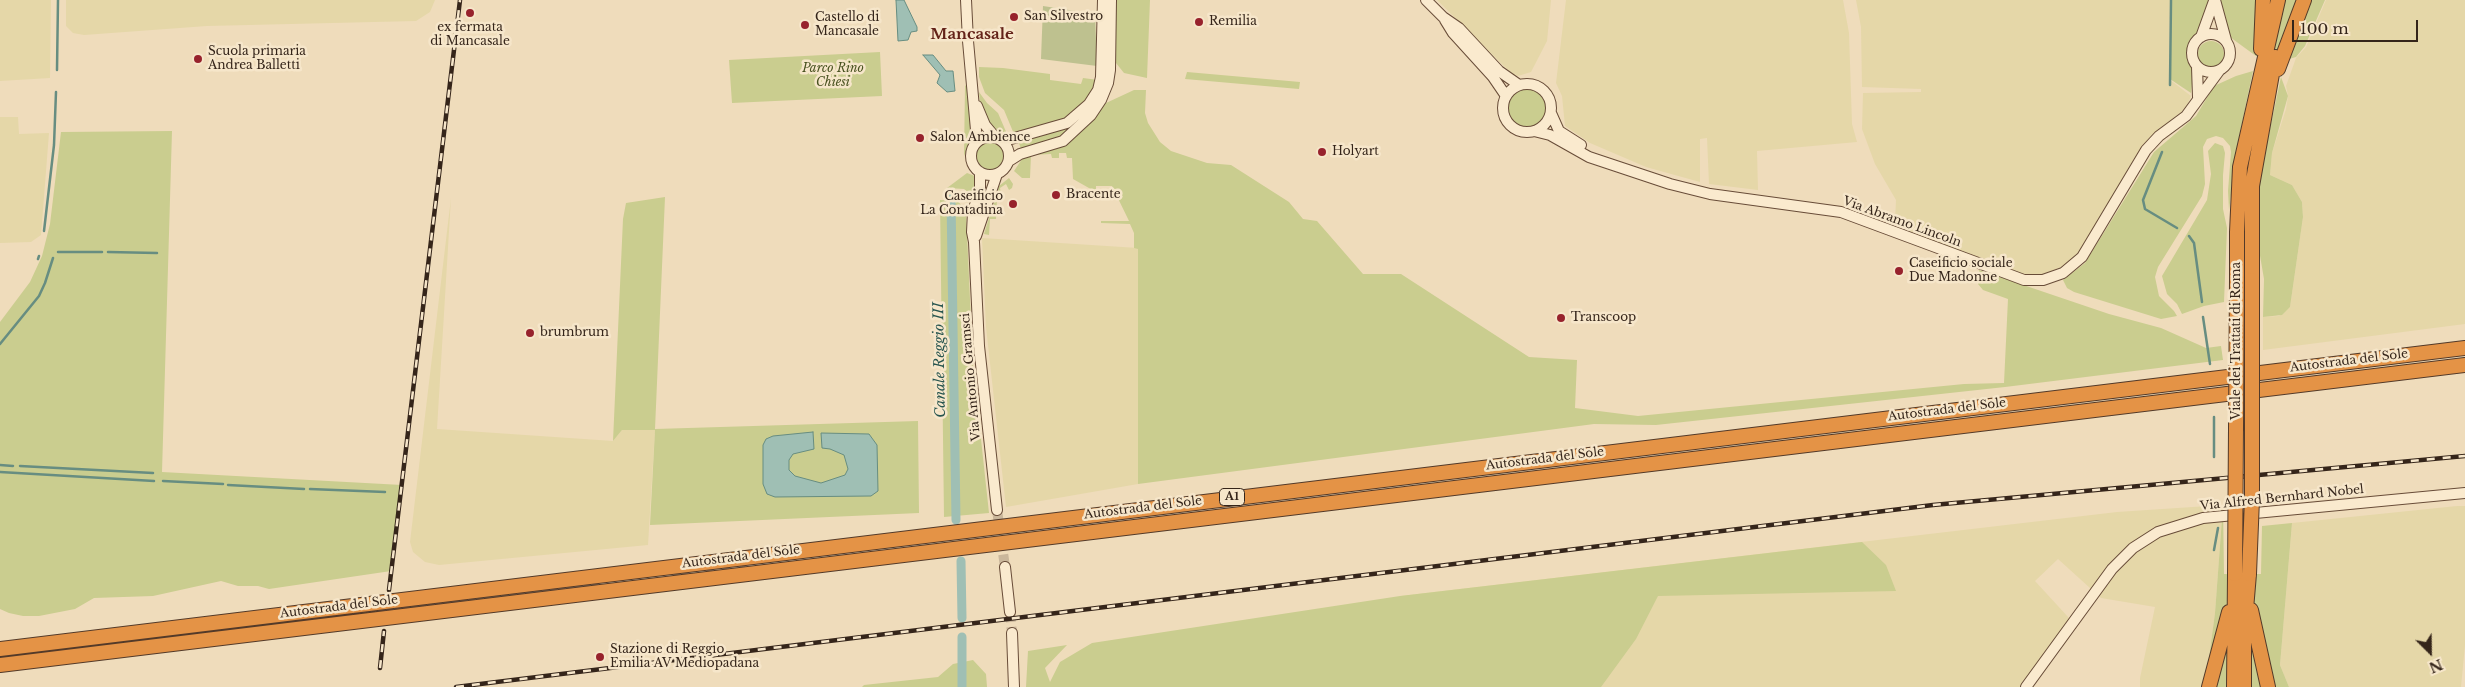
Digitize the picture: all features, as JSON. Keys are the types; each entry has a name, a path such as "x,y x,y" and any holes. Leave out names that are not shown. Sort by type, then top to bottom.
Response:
{"highway":[{"path":"2255,100 2263,0"},
{"name":"Viale dei Trattati di Roma","path":"2244,687 2237,280 2240,167 2278,0"},
{"name":"Viale dei Trattati di Roma","path":"2234,687 2241,578 2252,460 2252,186 2255,160 2288,0"},
{"path":"2270,93 2288,38 2304,0"},
{"name":"Autostrada del Sole","path":"0,648 2465,348"},
{"name":"Autostrada del Sole","path":"0,666 2465,365"},
{"path":"2209,687 2241,578"},
{"path":"2241,578 2268,687"}],"street":[{"path":"966,0 976,130 971,158 980,172 988,175 997,174 1004,169 1009,161 1020,154 1063,141 1091,115 1101,100 1108,84 1111,0"},
{"path":"975,144 984,137 1000,139 1067,123 1089,104 1098,90 1101,77 1103,0"},
{"path":"1426,0 1443,17 1459,28 1500,71 1520,85"},
{"name":"Via Abramo Lincoln","path":"2198,97 2197,67 2193,62 2191,51 2193,45 2200,37 2215,0"},
{"name":"Via Abramo Lincoln","path":"1534,131 1547,134 1589,157 1600,159 1634,173 1710,194 1842,212 2024,280 2043,280 2063,273 2082,257 2146,150 2159,136 2186,116 2198,97 2229,60 2230,50 2215,0"},
{"path":"1443,17 1453,33 1493,77 1506,96"},
{"path":"2200,37 2214,34 2226,41"},
{"path":"2197,67 2207,72 2219,71"},
{"path":"971,78 979,111 985,125 1009,150 1009,161"},
{"path":"1531,84 1545,91 1551,105 1551,113 1543,126 1534,131 1518,130 1506,121 1502,108 1506,96 1511,89 1520,85 1531,84"},
{"name":"Via Abramo Lincoln","path":"1551,113 1559,131 1594,153 1600,159"},
{"name":"Via Antonio Gramsci","path":"980,172 980,188 972,222 978,346 997,510"},
{"name":"Via Antonio Gramsci","path":"974,242 997,174"},
{"name":"Via Alfred Bernhard Nobel","path":"2026,687 2112,569 2133,548 2158,532 2203,518 2465,493"},
{"path":"1004,567 1010,612"},
{"path":"1012,632 1014,687"}],"shaded area":[{"path":"0,0 51,0 50,78 0,81"},
{"path":"66,0 435,0 430,12 416,21 207,26 84,35 73,33 66,26"},
{"path":"1437,0 1551,0 1547,41 1531,72 1518,76 1512,74"},
{"path":"1566,0 1843,0 1849,33 1852,124 1857,142 1757,151 1758,190 1709,184 1707,138 1700,139 1700,182 1646,167 1590,143 1565,126 1562,96 1556,83"},
{"path":"1856,0 2170,0 2169,79 2191,96 2187,106 2176,119 2164,128 2080,253 2066,265 2045,274 2018,274 1897,225 1895,221 1896,200 1875,164 1862,129 1863,93 1921,92 1921,89 1862,87 1861,27"},
{"path":"2326,0 2465,0 2465,324 2263,350 2263,317 2279,316 2290,307 2303,217 2302,202 2292,185 2270,175 2272,153 2286,109 2288,96 2286,86 2296,58 2306,47"},
{"path":"0,117 18,117 19,134 49,133 41,235 31,242 0,243"},
{"path":"451,198 437,429 613,441 622,430 655,430 648,545 439,565 425,562 413,552 410,542"},
{"path":"982,238 1138,248 1138,484 1006,507 986,327"},
{"path":"2223,505 2215,613 2205,687 2140,687 2140,678 2155,607 2101,598 2058,559 2035,581 2069,618 2053,650 2027,687 1445,687 1400,596 2117,512"},
{"path":"2465,506 2465,645 2461,687 2289,687 2280,665 2292,523"}],"green space":[{"path":"1115,0 1150,0 1147,78 1124,73 1116,63"},
{"path":"2171,0 2210,0 2197,34 2192,38 2186,53 2193,74 2191,93 2170,79"},
{"path":"2221,0 2325,0 2305,46 2296,57 2282,61 2256,56 2229,36 2222,17"},
{"path":"1043,6 1095,14 1097,66 1041,59"},
{"path":"2211,41 2220,45 2224,54 2220,63 2211,67 2202,63 2198,54 2202,45"},
{"name":"Parco Rino Chiesi","path":"880,52 882,96 732,103 729,60"},
{"path":"979,67 1050,74 1050,80 1081,84 1083,78 1098,80 1085,105 1058,124 1014,134 1004,110 985,93 979,77"},
{"path":"2253,71 2238,142 2229,210 2230,146 2223,138 2216,136 2207,139 2203,147 2205,184 2202,196 2158,267 2155,277 2159,296 2177,316 2161,319 2074,292 2067,288 2063,280 2085,263 2154,152 2196,116 2214,86"},
{"path":"1187,72 1300,82 1299,89 1185,79"},
{"path":"2281,77 2288,96 2272,153 2270,175 2292,185 2302,202 2303,217 2290,307 2282,315 2263,317 2264,279 2257,238 2258,199 2261,171"},
{"path":"967,84 972,117 972,138 964,156 965,86"},
{"path":"1527,87 1541,93 1547,107 1541,121 1527,127 1513,121 1507,107 1513,93"},
{"path":"1134,90 1146,90 1145,113 1148,123 1160,142 1171,151 1207,163 1231,165 1289,202 1303,219 1317,221 1363,274 1401,274 1529,357 1577,360 1575,408 1638,416 1964,384 2004,383 2008,299 1983,290 1978,284 1979,270 2109,314 2161,328 2206,348 2221,346 2223,360 2005,387 1656,425 1594,424 1138,484 1138,249 1134,248 1134,233 1130,224 1101,223 1101,221 1129,221 1112,186 1096,186 1096,192 1073,179 1072,158 1067,158 1066,153 1059,153 1059,158 1052,158 1051,154 1031,155 1030,178 1022,178 1014,171 1024,156 1055,149 1069,141 1082,131 1106,103"},
{"path":"979,92 998,113 1007,134 991,127 980,103"},
{"path":"1094,106 1065,135 1022,151 1018,141 1076,122"},
{"path":"172,131 162,472 402,485 391,571 269,589 258,586 238,586 221,581 153,596 94,598 75,609 39,616 23,616 9,613 0,609 0,322 30,282 42,256 50,224 61,132"},
{"path":"990,141 1001,145 1005,156 1001,167 990,171 979,167 975,156 979,145"},
{"path":"2215,143 2223,146 2225,153 2223,209 2227,228 2224,302 2204,306 2182,314 2177,304 2167,294 2162,276 2207,200 2211,174 2208,151"},
{"path":"967,173 975,176 975,198 964,189 947,188"},
{"path":"1009,178 1013,184 1012,188 1009,190 1006,184 1000,188 1001,194 997,199 996,219 990,219 989,235 984,234 999,186"},
{"path":"665,197 655,429 918,421 919,513 650,525 655,430 622,430 613,441 623,219 626,203"},
{"path":"940,200 958,201 966,212 973,365 989,513 944,517"},
{"path":"2223,505 2224,574 2261,574 2262,526 2292,523 2280,665 2289,687 2205,687 2215,613"},
{"path":"1862,542 1886,565 1896,591 1658,596 1636,639 1601,687 1026,687 1028,651 1067,645 1045,668 1050,682 1060,662 1092,643 1400,596"},
{"path":"973,660 986,674 987,687 862,687 864,685 938,677 953,664"}],"water":[{"path":"896,0 904,0 917,27 917,31 911,32 908,40 898,41"},
{"path":"923,55 933,55 946,71 953,71 955,91 947,92 937,83 940,75"},
{"path":"813,432 814,449 793,454 789,460 789,470 795,476 821,483 845,475 848,469 844,455 822,448 821,433 869,434 877,445 878,491 871,496 775,497 767,494 763,484 763,445 766,439 773,436"}],"waterway":[{"path":"57,70 58,0"},
{"path":"2170,85 2171,0"},
{"path":"44,231 54,145 56,92"},
{"path":"2162,152 2143,200 2145,209 2177,228"},
{"name":"Canale Reggio III","path":"951,199 956,520"},
{"path":"2189,236 2194,243 2202,302"},
{"path":"58,252 102,252"},
{"path":"108,252 157,253"},
{"path":"0,344 39,296 53,258"},
{"path":"2203,317 2210,364"},
{"path":"2214,417 2214,457"},
{"path":"0,465 13,466"},
{"path":"20,466 153,473"},
{"path":"0,472 154,481"},
{"path":"163,481 223,484"},
{"path":"228,485 304,489"},
{"path":"310,489 385,492"},
{"path":"2214,550 2218,528"},
{"name":"Canale Reggio III","path":"961,561 962,618"},
{"name":"Canale Reggio III","path":"962,637 962,687"}],"tunnel":[{"path":"997,510 1005,567"},
{"path":"1010,612 1012,633"}],"railway":[{"path":"389,590 460,0"},
{"path":"456,687 1933,505 2465,456"},
{"path":"380,668 384,631"}],"place":[{"name":"ex fermata di Mancasale","path":"470,13"},
{"name":"San Silvestro","path":"1014,17"},
{"name":"Remilia","path":"1199,22"},
{"name":"Castello di Mancasale","path":"805,25"},
{"name":"Scuola primaria Andrea Balletti","path":"198,59"},
{"name":"Salon Ambience","path":"920,138"},
{"name":"Holyart","path":"1322,152"},
{"name":"Bracente","path":"1056,195"},
{"name":"Caseificio La Contadina","path":"1013,204"},
{"name":"Caseificio sociale Due Madonne","path":"1899,271"},
{"name":"Transcoop","path":"1561,318"},
{"name":"brumbrum","path":"530,333"},
{"name":"Stazione di Reggio Emilia AV Mediopadana","path":"600,657"}],"district":[{"name":"Mancasale","path":"972,35"}]}
